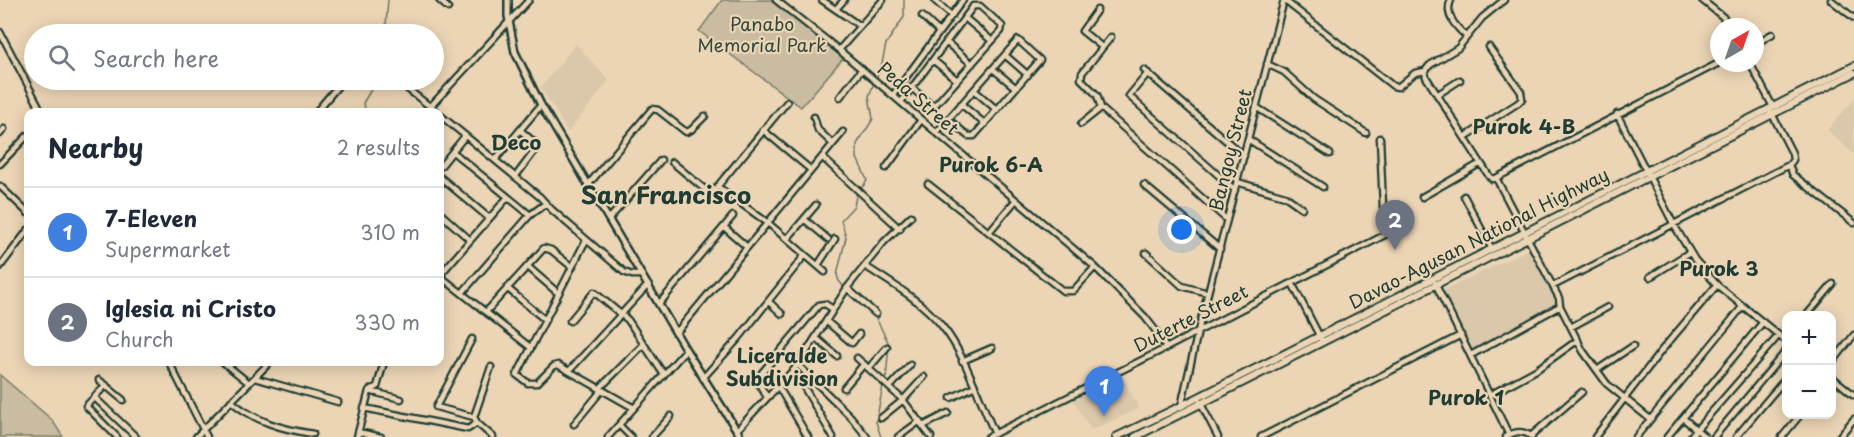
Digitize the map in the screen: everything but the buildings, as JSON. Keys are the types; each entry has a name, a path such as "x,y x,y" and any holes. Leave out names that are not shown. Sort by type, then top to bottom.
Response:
{"highway":[{"name":"Davao-Agusan National Highway","path":"1135,437 1199,400 1647,174 1854,66"},
{"name":"Davao-Agusan National Highway","path":"1772,110 1854,73"},
{"name":"Davao-Agusan National Highway","path":"1479,259 1492,249 1526,235"},
{"name":"Davao-Agusan National Highway","path":"1121,436 1182,409"}],"main road":[{"path":"508,0 509,23 515,52 541,105 686,350 741,437"}],"street":[{"path":"439,0 448,8"},
{"path":"409,90 430,107 529,0"},
{"path":"822,0 860,26"},
{"path":"836,9 844,0"},
{"path":"839,50 883,0"},
{"path":"934,0 952,16"},
{"path":"893,95 963,0"},
{"path":"1275,0 1282,6"},
{"path":"1284,0 1395,87 1400,86 1415,73 1425,71 1430,64 1458,48 1488,13 1504,0"},
{"name":"Bangoy Street","path":"1182,409 1198,331 1284,0"},
{"path":"1451,0 1448,7 1451,19 1467,37"},
{"path":"1702,0 1724,18"},
{"path":"1831,0 1854,18"},
{"name":"Peda Street","path":"780,1 1095,267 1145,317 1166,348"},
{"path":"901,102 973,6 980,6 1002,26 1001,31 934,105 912,88"},
{"path":"1097,10 1082,31 1102,47"},
{"path":"922,16 939,32"},
{"path":"964,18 992,41"},
{"path":"0,32 24,78"},
{"path":"1764,39 1772,34"},
{"path":"1111,37 1081,77 1095,92 1101,108 1227,220"},
{"path":"936,133 948,119 961,104 993,69 1018,40 1040,60 974,136 970,137 948,119"},
{"path":"946,42 972,64"},
{"path":"1465,137 1522,99 1521,92 1489,48"},
{"path":"1005,55 1028,75"},
{"path":"933,60 957,80"},
{"path":"1267,64 1284,72 1314,99 1366,133"},
{"path":"1425,71 1437,95 1492,179 1710,68"},
{"path":"840,97 862,69"},
{"path":"993,69 1016,88"},
{"path":"1235,189 1129,96 1146,71 1244,156"},
{"path":"1553,286 1790,165 1793,160 1792,153 1754,72"},
{"path":"1437,95 1461,80"},
{"path":"30,90 40,108"},
{"path":"319,108 335,90"},
{"path":"974,90 997,110"},
{"path":"672,162 712,193 787,102"},
{"path":"961,104 985,124"},
{"path":"495,160 541,105"},
{"path":"1256,107 1330,154"},
{"path":"1081,124 1101,108"},
{"path":"588,185 652,109 658,110 686,132 705,116"},
{"path":"1617,114 1674,225 1706,274 1782,337"},
{"path":"814,117 818,130 833,144"},
{"path":"444,119 624,272 633,276 642,275"},
{"path":"886,168 921,120"},
{"path":"515,177 537,148 535,143 520,130"},
{"path":"764,130 811,170"},
{"path":"676,333 843,132"},
{"path":"444,162 465,136"},
{"path":"1380,138 1383,207 1393,231"},
{"path":"0,164 24,139"},
{"path":"1248,139 1323,187"},
{"path":"453,152 530,215"},
{"path":"822,157 900,229"},
{"path":"609,219 661,160"},
{"path":"1422,197 1481,163"},
{"path":"1790,165 1793,175 1854,223"},
{"path":"1496,178 1553,286 1571,327 1597,370 1612,389 1650,419"},
{"path":"444,180 489,218"},
{"path":"1237,182 1285,196 1302,208"},
{"path":"928,184 1066,292 1073,291 1095,267"},
{"path":"1144,185 1220,249"},
{"path":"0,186 24,209"},
{"path":"718,187 768,223 825,272"},
{"path":"1464,196 1492,249"},
{"path":"444,270 508,197"},
{"path":"989,232 1016,200"},
{"path":"462,293 530,215 545,204"},
{"path":"787,239 816,205"},
{"path":"659,304 733,216"},
{"path":"736,430 796,368 847,288 884,242 911,216"},
{"path":"444,217 470,240"},
{"path":"804,219 828,239"},
{"name":"Duterte Street","path":"988,437 1406,224"},
{"path":"724,227 747,247"},
{"path":"0,267 24,235"},
{"path":"818,265 835,239"},
{"path":"586,240 517,372 521,379 528,383 537,383 557,365 634,408"},
{"path":"486,312 541,250 547,248 572,267"},
{"path":"1650,278 1690,252"},
{"path":"1146,254 1182,286 1209,293"},
{"path":"703,378 769,302 805,255"},
{"path":"527,266 558,293"},
{"path":"865,266 906,295 936,320 949,336 994,434"},
{"path":"444,278 530,347"},
{"path":"1435,282 1508,436 1522,432 1532,436 1582,392"},
{"path":"1292,283 1321,339"},
{"path":"1809,311 1833,284"},
{"path":"569,371 648,285"},
{"path":"1595,437 1661,351 1717,285"},
{"path":"507,288 544,320"},
{"path":"847,288 876,314"},
{"path":"570,321 594,292 628,320 664,375"},
{"path":"769,302 782,314"},
{"path":"767,397 759,384 760,375 819,305 825,304 833,309"},
{"path":"1471,355 1560,306"},
{"path":"1636,437 1743,306"},
{"path":"1571,327 1608,307"},
{"path":"826,321 852,343 859,334"},
{"path":"1667,437 1763,322"},
{"path":"1261,437 1461,335"},
{"path":"1690,437 1779,335"},
{"path":"1836,358 1854,335"},
{"path":"816,338 837,356"},
{"path":"472,339 436,407 474,417"},
{"path":"1490,395 1536,370 1578,340"},
{"path":"574,424 601,389 644,344"},
{"path":"1597,370 1634,346"},
{"path":"844,388 887,347"},
{"path":"962,361 992,348"},
{"path":"608,437 686,350"},
{"path":"1714,437 1782,356"},
{"path":"857,358 903,400 931,437"},
{"path":"890,387 910,365"},
{"path":"171,366 207,437"},
{"path":"228,366 249,384"},
{"path":"196,437 266,366"},
{"path":"381,437 357,435 369,391 378,387 383,366"},
{"path":"491,367 474,417 477,423 493,437"},
{"path":"796,368 833,437"},
{"path":"796,368 857,423 867,437"},
{"path":"881,418 903,400 924,377"},
{"path":"255,378 338,402"},
{"path":"99,380 123,400"},
{"path":"1836,380 1854,395"},
{"path":"1736,437 1782,383"},
{"path":"106,385 86,406 117,437"},
{"path":"778,386 808,437"},
{"path":"951,398 973,387"},
{"path":"369,391 401,399"},
{"path":"94,397 136,437"},
{"path":"1199,400 1218,437"},
{"path":"231,401 259,420 286,429 313,434"},
{"path":"364,408 468,429 477,423"},
{"path":"898,437 948,412"},
{"path":"652,437 671,416"},
{"path":"1683,418 1705,437"},
{"path":"1782,437 1797,419"},
{"path":"1839,437 1853,421"},
{"path":"618,425 632,437"}],"shaded area":[{"path":"576,44 609,81 568,132 541,87"},
{"path":"1854,99 1854,154 1827,130"},
{"path":"1531,248 1558,303 1474,351 1468,347 1442,291"},
{"path":"1120,372 1139,409 1091,430 1072,398"}],"green space":[{"name":"Panabo Memorial Park","path":"722,0 774,0 845,56 801,107 699,31"},
{"path":"0,375 52,420 63,437 0,437"}],"waterway":[{"path":"386,24 388,0"},
{"path":"876,79 886,44 904,17 904,0"},
{"path":"860,189 867,180 857,158 857,144 873,119 869,96 874,83"},
{"path":"365,108 363,103 371,90"},
{"path":"844,287 837,275 846,237 841,220 854,206 857,192"},
{"path":"875,316 889,344 886,379"},
{"path":"881,437 876,422 883,386"}],"place":[{"name":"Iglesia ni Cristo","path":"1395,250"},
{"name":"7-Eleven","path":"1104,416"}],"district":[{"name":"Purok 4-B","path":"1524,127"},
{"name":"Deco","path":"516,143"},
{"name":"Purok 6-A","path":"991,165"},
{"name":"San Francisco","path":"666,196"},
{"name":"Purok 3","path":"1719,269"},
{"name":"Liceralde Subdivision","path":"782,368"},
{"name":"Purok 1","path":"1466,398"}]}
